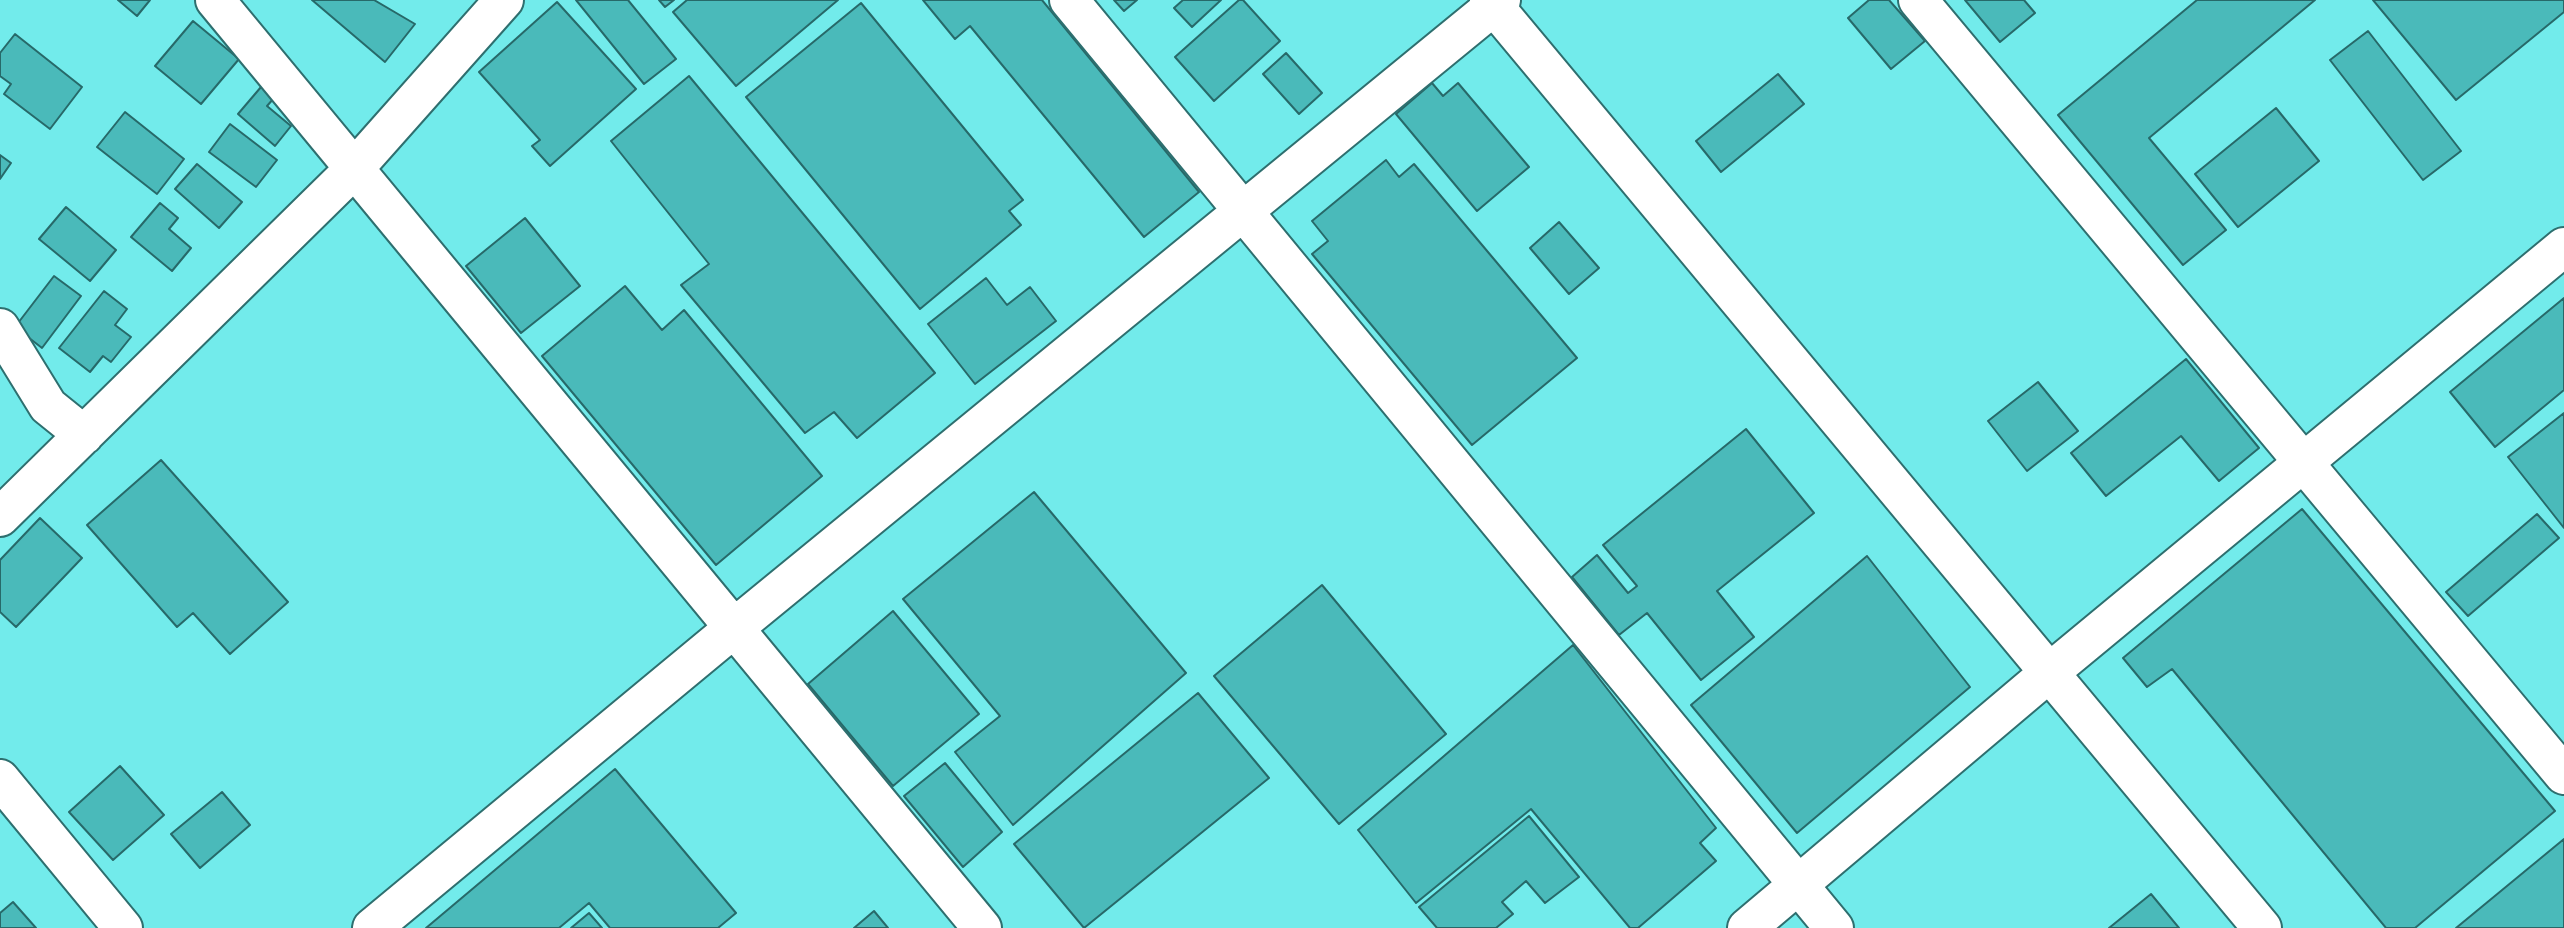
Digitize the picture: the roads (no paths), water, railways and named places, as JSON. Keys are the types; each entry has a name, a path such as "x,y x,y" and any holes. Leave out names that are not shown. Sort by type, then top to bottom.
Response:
{"street":[{"path":"215,0 982,928"},
{"path":"0,517 354,170 504,0"},
{"path":"1069,0 1834,928"},
{"path":"1918,0 2305,461 2564,775"},
{"path":"372,928 1495,2 2262,928"},
{"path":"1747,928 2050,672 2564,247"},
{"path":"0,328 48,406 84,435"},
{"path":"0,779 123,928"}]}
